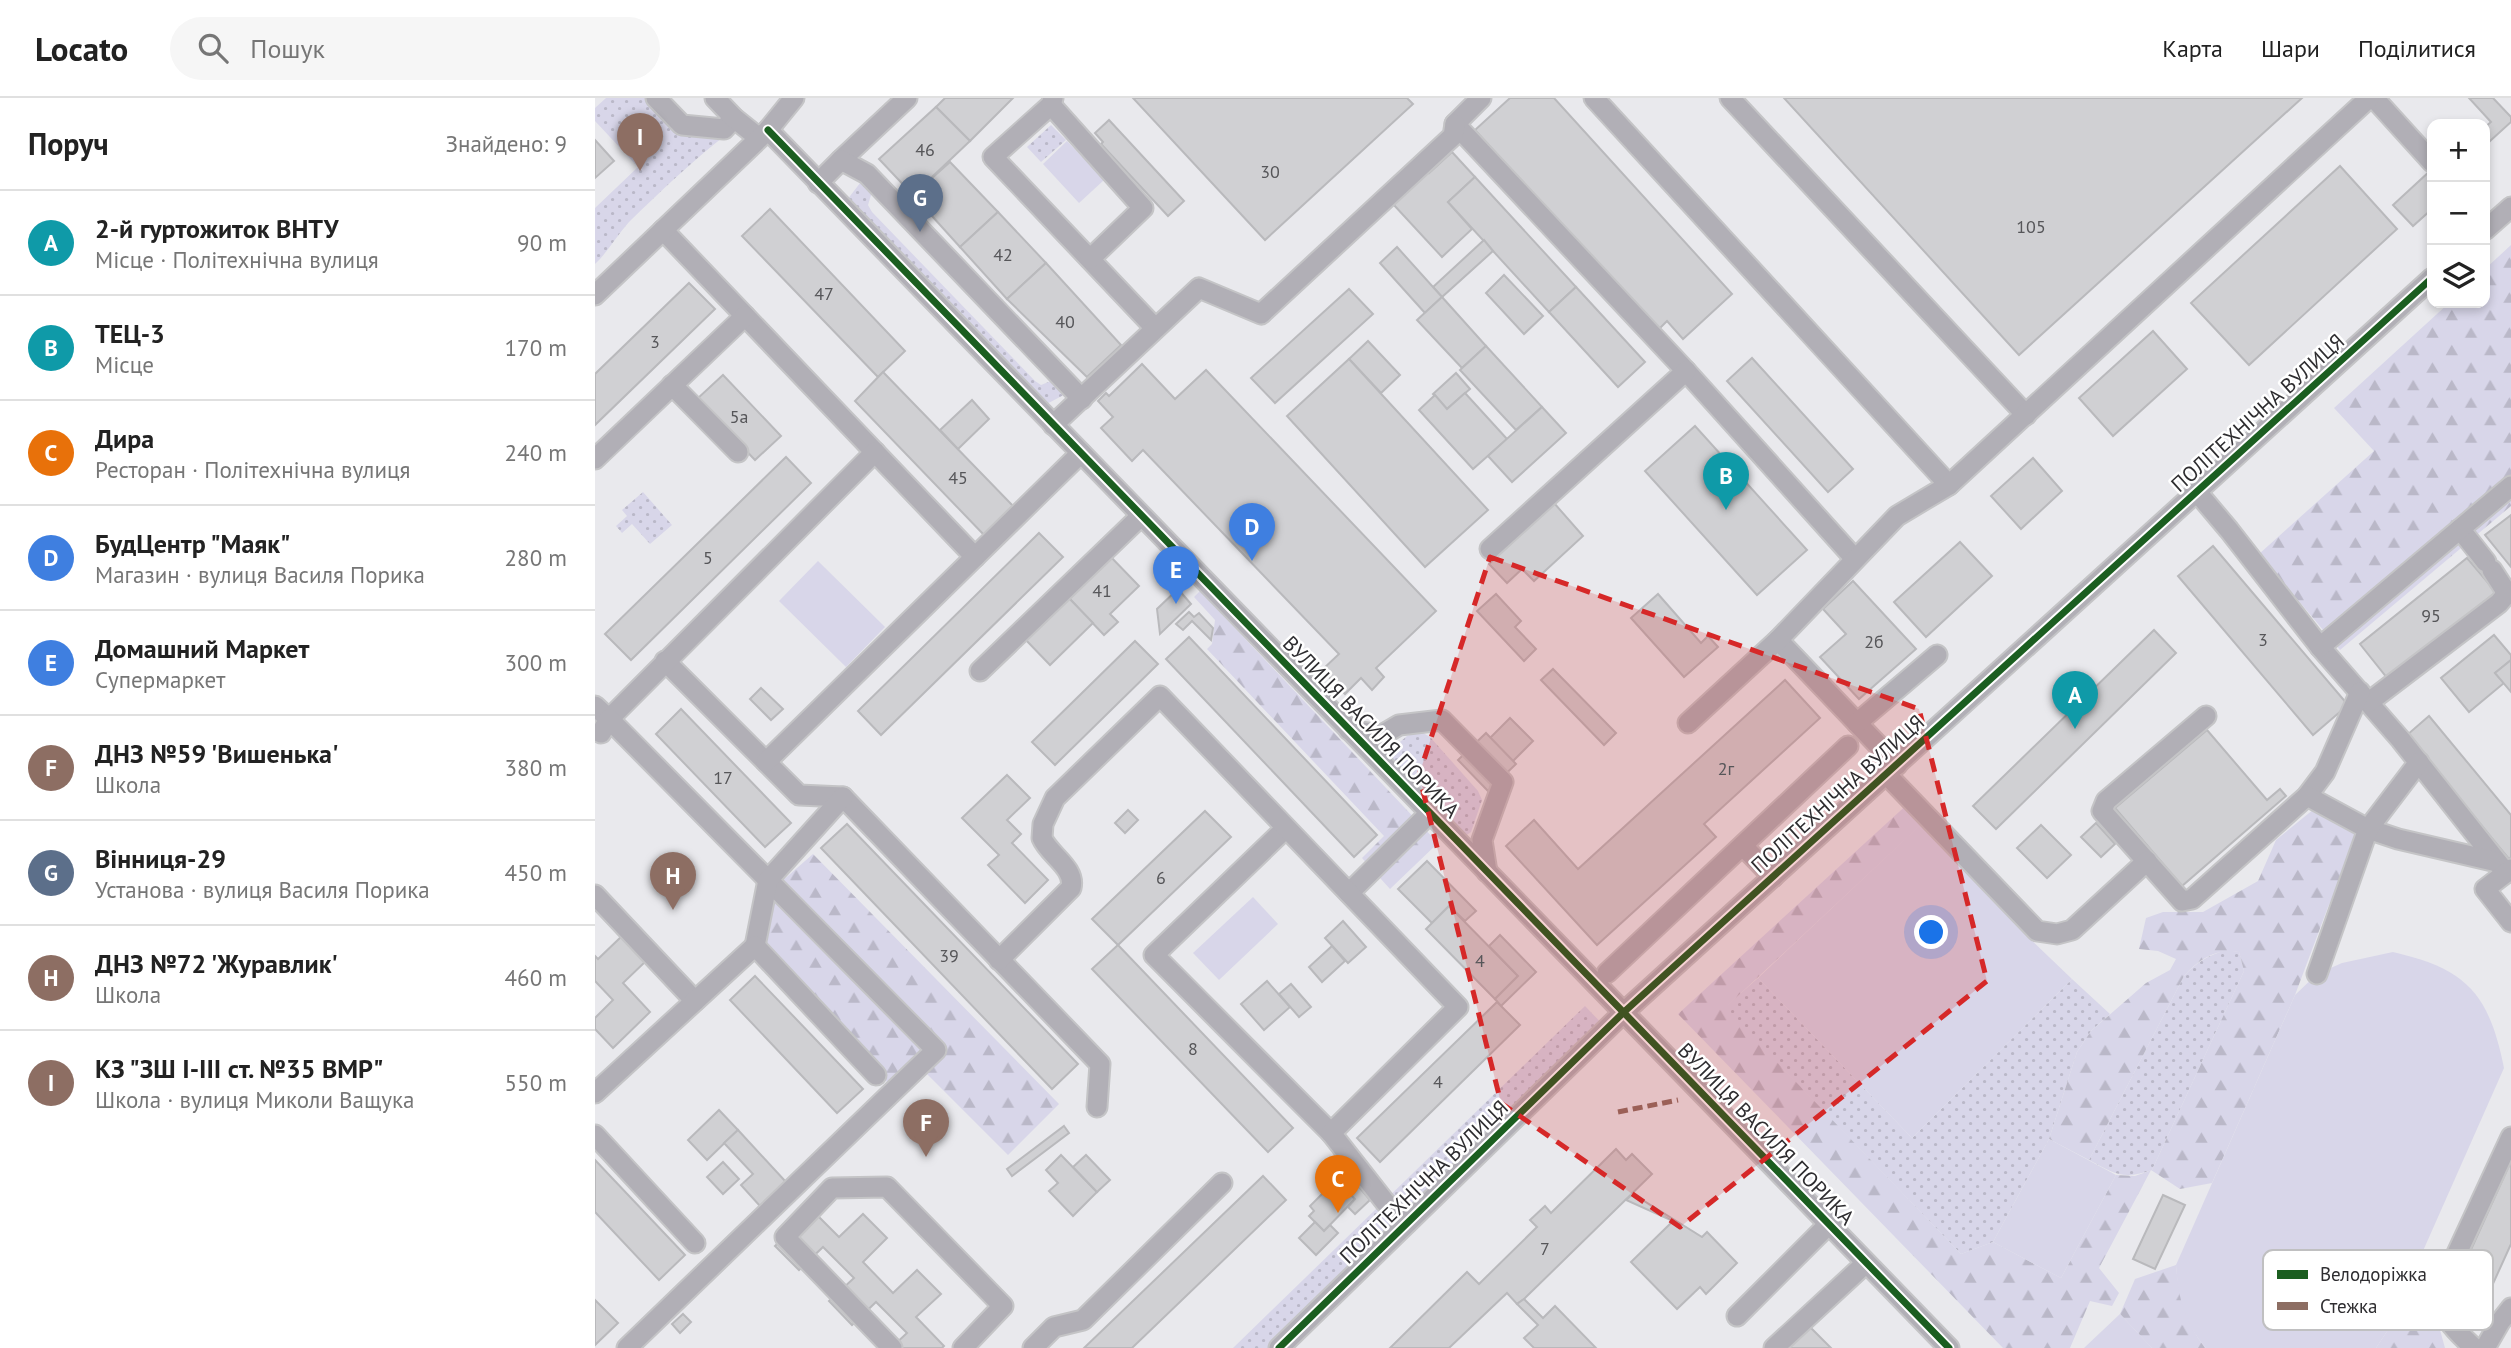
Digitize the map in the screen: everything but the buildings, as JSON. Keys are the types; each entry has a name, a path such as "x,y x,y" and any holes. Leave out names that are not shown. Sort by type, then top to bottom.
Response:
{"street":[{"path":"656,98 681,125 724,129 734,118"},
{"name":"ВУЛИЦЯ ВАСИЛЯ ПОРИКА","path":"715,98 734,118 764,134 818,183 1948,1348"},
{"path":"595,295 764,134 794,98"},
{"path":"818,183 907,98"},
{"path":"1053,425 1199,288 1261,314 1454,136 1455,124 1481,98"},
{"path":"1594,98 1949,485"},
{"path":"1730,98 2027,415"},
{"path":"1688,723 1778,640 1897,516 1949,485 2371,98 2427,157"},
{"path":"1090,260 1143,208 1052,101 993,157 1090,260 1155,328"},
{"path":"1455,124 1686,371 1855,559"},
{"path":"841,160 867,174 1081,398"},
{"path":"2490,222 2511,206"},
{"path":"663,230 975,557"},
{"name":"ПОЛІТЕХНІЧНА ВУЛИЦЯ","path":"1279,1348 1624,1012 2427,283"},
{"path":"595,459 745,316"},
{"path":"1490,549 1686,371"},
{"path":"672,385 738,452"},
{"path":"627,1348 936,1050 768,880 602,719 665,662 875,452"},
{"path":"766,762 1081,453"},
{"path":"2320,647 2511,485"},
{"path":"2197,492 2320,647 2365,697 2505,868"},
{"path":"980,671 1141,516"},
{"path":"2206,716 2106,801 2102,811 2182,901 2192,899 2307,796 2325,772 2365,697 2500,603 2505,590 2460,529"},
{"path":"1778,640 1857,723 1892,770 2038,931 2057,934 2072,930 2147,861"},
{"path":"1857,723 1937,655"},
{"path":"665,662 799,794 843,797 1100,1064 1097,1107"},
{"path":"999,960 1073,883 1069,872 1042,838 1043,824 1055,798 1160,696 1458,1007 1331,1133"},
{"path":"1349,730 1382,735 1399,725 1442,720 1503,782 1482,840 1487,872"},
{"path":"1607,973 1848,746"},
{"path":"2317,974 2368,829 2419,762"},
{"path":"2307,796 2368,829 2505,868"},
{"path":"595,1093 755,946 768,880 843,797"},
{"path":"1349,893 1430,813"},
{"path":"1286,828 1154,955 1331,1133 1385,1202 1407,1223"},
{"path":"1743,846 1773,877"},
{"path":"2505,868 2485,889 2511,922"},
{"path":"595,895 695,1001"},
{"path":"755,946 876,1075"},
{"path":"595,1135 695,1243"},
{"path":"2458,1250 2511,1137"},
{"path":"1033,1348 1054,1327 1083,1320 1222,1182"},
{"path":"892,1348 785,1237 832,1188 887,1187 1003,1306 963,1348"},
{"path":"1737,1316 1829,1224"},
{"path":"1774,1348 1866,1262"},
{"path":"2485,1348 2511,1308"},
{"path":"2454,1330 2473,1348"}],"highlighted area":[{"path":"1490,557 1919,709 1987,981 1680,1227 1501,1103 1419,775"}],"green space":[{"path":"606,98 656,98 682,125 730,132 629,222 595,264 595,208 638,167 595,121 595,108"},
{"path":"1051,125 1066,140 1041,162 1027,147"},
{"path":"1067,141 1104,180 1079,203 1043,164"},
{"path":"867,174 875,182 868,205 872,212 1035,381 1041,385 1061,377 1073,390 1043,406 847,200"},
{"path":"2511,245 2511,506 2340,650 2259,554 2374,451 2334,408 2444,308 2490,308 2490,264"},
{"path":"643,492 672,525 650,544 632,524 622,533 616,526 627,516 622,510"},
{"path":"818,561 885,627 846,667 779,601"},
{"path":"1200,591 1438,843 1390,889 1362,858 1384,836 1207,649 1212,644 1215,620 1194,597"},
{"path":"1420,731 1430,737 1478,791 1482,800 1471,832 1464,837 1387,753 1407,736"},
{"path":"1911,801 1927,819 1725,1008 1961,1254 1993,1242 2061,1278 2116,1175 2135,1176 2151,1170 2099,1268 2119,1293 2112,1306 2090,1301 2070,1348 2003,1348 1678,1014"},
{"path":"2314,809 2355,832 2357,846 2328,907 2295,995 2212,1183 2180,1189 2151,1170 2244,971 2239,952 2215,953 2184,976 2089,1160 2049,1139 2077,1052 2091,1031 2146,983 2170,970 2176,959 2158,951 2139,949 2146,918 2163,912 2203,912 2258,881 2276,840"},
{"path":"1920,825 2072,979 1912,1138 1758,978"},
{"path":"813,854 1059,1104 1008,1155 914,1061 889,1087 882,1071 763,945 765,896"},
{"path":"1253,897 1278,924 1219,980 1193,953"},
{"path":"2227,950 2239,952 2244,971 2152,1170 2134,1175 2119,1174 2089,1160 2184,976 2203,960"},
{"path":"2393,952 2439,967 2457,977 2482,1003 2491,1021 2504,1068 2423,1250 2263,1250 2263,1330 2388,1330 2376,1348 2206,1348 2192,1329 2183,1309 2176,1265 2295,995 2317,974 2342,963"},
{"path":"1758,978 1912,1138 2072,979 2110,1014 2091,1031 2077,1052 2049,1139 1993,1242 1961,1254 1724,1008"},
{"path":"1585,1006 1607,1029 1279,1348 1233,1348"},
{"path":"2049,1139 2116,1175 2061,1278 1993,1242"},
{"path":"2176,1265 2185,1309 2199,1340 2206,1348 2152,1348 2120,1314 2135,1279"},
{"path":"2120,1314 2152,1348 2084,1348"},
{"path":"2388,1330 2440,1330 2445,1348 2376,1348"}],"marked path":[{"path":"1618,1112 1678,1100"}],"cycle path":[{"path":"768,130 1949,1348"},
{"path":"1279,1348 1624,1012 2427,283"}],"place":[{"name":"КЗ \"ЗШ І-ІІІ ст. №35 ВМР\"","path":"640,171"},
{"name":"Вінниця-29","path":"920,232"},
{"name":"ТЕЦ-3","path":"1726,510"},
{"name":"БудЦентр \"Маяк\"","path":"1252,561"},
{"name":"Домашний Маркет","path":"1176,604"},
{"name":"2-й гуртожиток ВНТУ","path":"2075,729"},
{"name":"ДНЗ №72 'Журавлик'","path":"673,910"},
{"name":"ДНЗ №59 'Вишенька'","path":"926,1157"},
{"name":"Дира","path":"1338,1213"}]}
